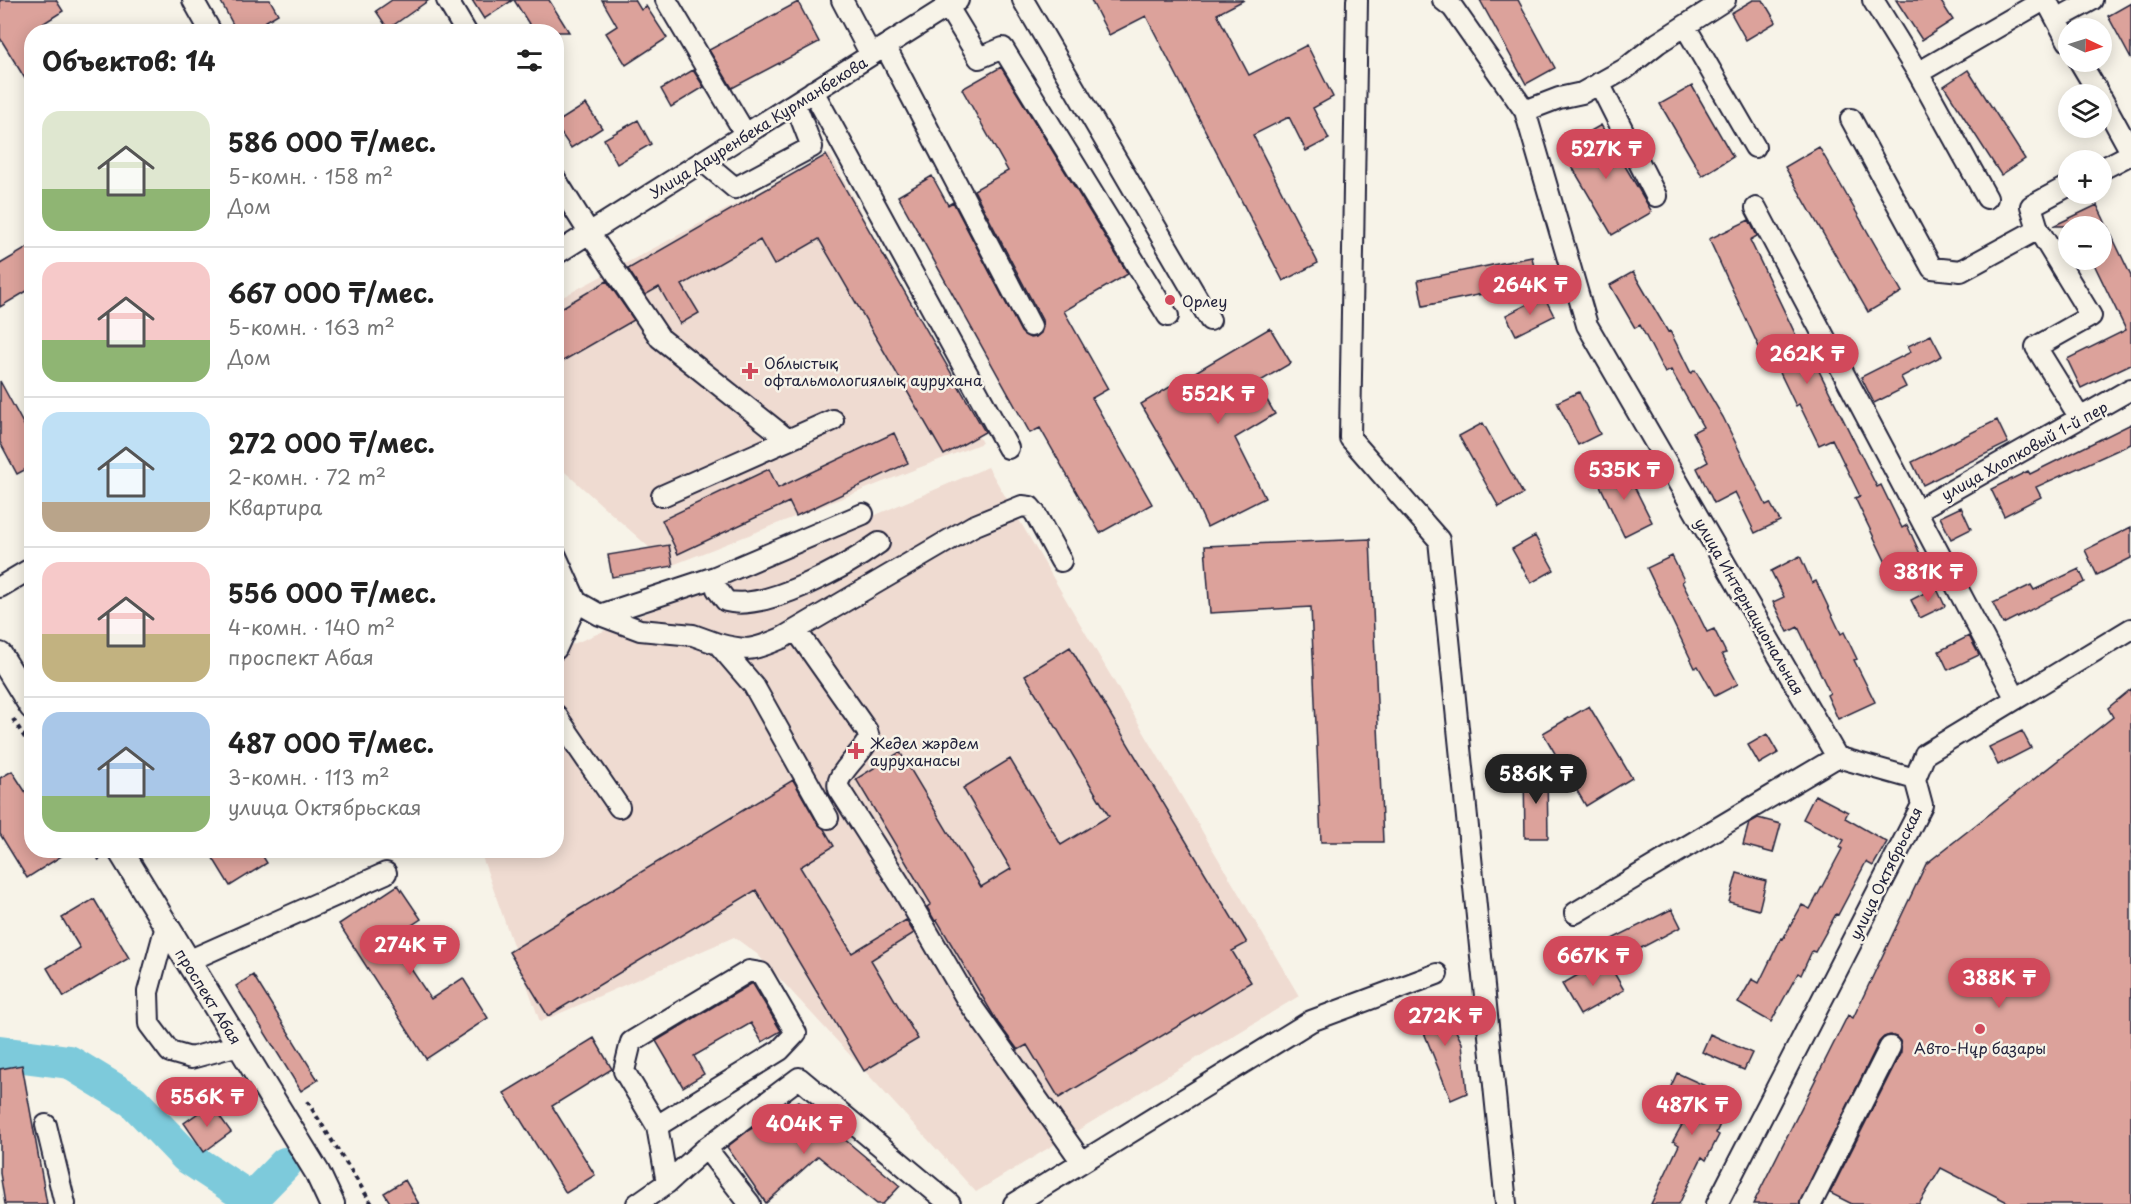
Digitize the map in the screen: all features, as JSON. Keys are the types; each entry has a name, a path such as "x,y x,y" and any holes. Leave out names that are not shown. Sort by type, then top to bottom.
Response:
{"main road":[{"path":"0,655 21,711"},
{"name":"проспект Абая","path":"125,858 317,1172 332,1204"}],"street":[{"path":"193,0 206,24"},
{"path":"447,0 461,24"},
{"path":"666,0 746,135"},
{"path":"842,0 878,51 1031,326"},
{"path":"1023,0 1210,320"},
{"path":"1357,0 1350,438 1439,540 1506,1204"},
{"path":"1525,111 1559,98 1582,93 1625,69 1658,43 1725,0"},
{"path":"1873,0 1987,198"},
{"path":"1917,73 2045,0 2057,20 2092,0"},
{"path":"953,3 979,58 1003,48 1168,316"},
{"name":"Улица Дауренбека Курманбекова","path":"564,249 953,3"},
{"name":"улица Интернациональная","path":"1452,3 1525,111 1587,325 1837,757"},
{"path":"1685,26 1755,147"},
{"path":"1599,83 1656,196"},
{"path":"813,91 1008,448"},
{"path":"704,162 735,188 812,147 795,103"},
{"path":"2112,118 2131,153 2112,163"},
{"path":"1851,119 1932,268 1961,271 2038,229"},
{"path":"2058,191 2031,206 2038,229 2091,316 2036,347 2080,418"},
{"path":"564,193 660,338 787,438"},
{"path":"1756,208 2016,699"},
{"name":"улица Хлопковый 1-й пер","path":"1916,510 2131,389"},
{"path":"662,496 787,438 833,420"},
{"path":"564,595 600,615 640,630 693,635 738,649 754,650 796,630 973,526 1022,506 1030,507 1035,513 1061,561"},
{"path":"600,615 715,577 863,514"},
{"path":"715,577 717,589 726,601 748,603 787,592 856,559 879,543"},
{"path":"0,587 24,573"},
{"path":"564,574 577,603 564,631"},
{"path":"1575,913 1837,757 1915,779 1925,754 2131,629"},
{"path":"796,630 867,731 869,738 861,753 839,777 837,785 839,789 899,883 966,998 1082,1162"},
{"path":"718,644 754,686 828,818"},
{"path":"564,727 618,807"},
{"name":"улица Октябрьская","path":"1717,1204 1922,805 1915,779"},
{"path":"188,961 386,873"},
{"path":"166,926 148,992 149,1024 171,1052 191,1058 239,1044"},
{"path":"657,1126 780,1050 796,1034 761,973 749,971 631,1042 624,1071 657,1126 667,1184"},
{"path":"1014,1204 1311,1021 1437,975"},
{"path":"1810,1204 1890,1047"},
{"path":"637,1204 667,1184 706,1148 799,1078 950,1204"},
{"path":"46,1125 65,1204"},
{"path":"706,1148 750,1204"}],"path":[{"path":"307,1101 372,1204"}],"shaded area":[{"name":"Облыстық офтальмологиялық аурухана","path":"830,154 982,443 670,566 564,471 564,296"},
{"name":"Жедел жәрдем ауруханасы","path":"988,467 1299,996 976,1192 757,954 734,937 540,1022 482,858 564,858 564,648"}],"building":[{"path":"0,0 56,0 63,11 45,24 24,24 24,77 0,38"},
{"path":"220,0 270,0 278,14 261,24 233,24"},
{"path":"392,0 429,0 395,24 385,24 376,11"},
{"path":"472,0 513,0 484,19"},
{"path":"514,0 549,0 564,24 529,24"},
{"path":"602,0 635,0 641,10 646,6 667,38 626,65 606,33 617,26"},
{"path":"1091,0 1244,0 1217,14 1249,75 1307,45 1333,97 1313,108 1329,139 1306,151 1289,117 1253,135 1318,263 1283,281 1146,16 1109,35"},
{"path":"1480,0 1518,0 1555,68 1526,84"},
{"path":"1753,0 1763,0 1776,22 1746,40 1731,13"},
{"path":"1896,0 1940,0 1953,20 1922,40"},
{"path":"798,2 819,42 732,88 709,50"},
{"path":"2131,3 2131,59 2112,23 2112,18 2108,16"},
{"path":"1001,67 1128,274 1064,311 1108,389 1092,398 1152,504 1100,533 1040,428 1030,433 898,196 932,176 948,205 953,202 1021,332 1030,338 1041,333 1042,320 974,190 1008,171 962,89"},
{"path":"693,70 704,87 671,107 661,89"},
{"path":"1968,70 2025,159 2001,175 1944,86"},
{"path":"1692,86 1733,157 1702,176 1660,104"},
{"path":"586,104 602,128 571,148 564,138 564,118"},
{"path":"638,120 651,144 617,164 604,139"},
{"path":"1601,125 1652,212 1612,235 1561,148"},
{"path":"1819,147 1902,292 1868,312 1785,167"},
{"path":"826,155 985,432 944,455 819,239 774,265 760,240 682,285 699,313 680,324 659,287 645,295 628,269"},
{"path":"2097,205 2102,216 2074,216"},
{"path":"1749,220 1757,236 1750,240 1804,352 1808,349 1877,487 1881,485 1902,528 1907,525 1921,556 1890,571 1855,498 1860,496 1832,439 1819,445 1799,404 1796,406 1771,354 1764,358 1709,239"},
{"path":"2112,236 2131,276 2131,364 2081,388 2067,359 2126,330 2097,270 2112,270"},
{"path":"24,250 24,293 0,307 0,264"},
{"path":"1532,257 1537,283 1423,306 1418,280"},
{"path":"1633,272 1668,332 1670,331 1691,373 1695,370 1723,417 1766,505 1770,503 1780,521 1755,533 1735,492 1714,503 1697,468 1708,462 1693,432 1703,427 1671,370 1665,373 1640,325 1635,328 1610,285"},
{"path":"607,281 634,320 564,360 564,306"},
{"path":"1544,296 1554,316 1516,335 1506,315"},
{"path":"1270,328 1291,363 1257,383 1275,414 1235,438 1265,498 1207,527 1186,481 1141,404"},
{"path":"1931,335 1942,356 1901,377 1906,387 1874,403 1861,377 1911,352 1908,346"},
{"path":"0,381 24,425 24,470 17,474 0,442"},
{"path":"1579,392 1600,434 1578,445 1557,402"},
{"path":"1997,420 2008,443 1923,485 1912,462"},
{"path":"1483,423 1523,494 1499,507 1459,436"},
{"path":"2131,424 2131,444 2036,487 2041,497 2004,516 1991,489 2028,471 2030,474"},
{"path":"894,433 908,463 796,516 789,502 678,554 662,520 769,469 778,488"},
{"path":"1624,466 1652,522 1624,536 1597,479"},
{"path":"1961,507 1971,529 1951,539 1940,517"},
{"path":"2131,527 2131,558 2097,575 2085,550"},
{"path":"1535,536 1554,570 1531,583 1512,549"},
{"path":"1370,539 1383,842 1321,842 1311,607 1210,613 1205,546"},
{"path":"669,545 673,566 612,577 608,555"},
{"path":"1672,556 1707,632 1714,629 1726,653 1722,654 1738,684 1715,696 1698,666 1695,668 1647,568"},
{"path":"1800,556 1812,583 1816,581 1841,634 1844,632 1857,659 1854,660 1875,702 1838,719 1827,695 1830,693 1798,627 1788,632 1773,602 1784,597 1771,571"},
{"path":"2079,569 2085,582 2003,624 1993,603 2031,585 2034,590"},
{"path":"1936,587 1945,606 1920,618 1911,600"},
{"path":"1969,636 1979,655 1948,670 1939,651"},
{"path":"1070,647 1247,943 1232,951 1251,982 1059,1098 1027,1045 1018,1050 998,1023 937,920 935,921 927,907 931,904 856,779 900,752 981,887 1011,869 963,788 1010,759 1061,845 1109,816 1025,675"},
{"name":"Авто-Нұр базары","path":"2131,689 2131,1204 2011,1204 1941,1168 1919,1204 1852,1204 1830,1193 1901,1052 1900,1041 1890,1035 1879,1042 1799,1204 1753,1204 1848,1015 1853,1018 1926,864 2113,717 2108,708"},
{"path":"1589,706 1632,778 1586,806 1543,733"},
{"path":"2022,731 2031,748 1998,765 1989,747"},
{"path":"1767,734 1778,753 1759,764 1748,745"},
{"path":"12,771 24,790 24,858 58,858 27,878 0,834 0,778"},
{"path":"1524,772 1547,772 1548,838 1525,838"},
{"path":"793,780 818,824 824,829 834,846 800,867 852,953 906,920 914,933 871,960 918,1039 864,1071 756,890 548,1016 509,952"},
{"path":"1815,795 1848,812 1845,818 1887,842 1873,866 1866,862 1838,915 1836,914 1815,952 1812,951 1801,975 1798,973 1771,1022 1738,1003 1752,979 1759,983 1781,938 1783,939 1802,905 1810,909 1842,849 1840,847 1844,840 1803,819"},
{"path":"1758,818 1781,824 1773,853 1743,845 1749,823"},
{"path":"213,858 264,858 267,863 230,886"},
{"path":"1737,873 1766,881 1759,910 1729,902"},
{"path":"398,885 421,919 391,939 431,999 463,978 488,1018 426,1059 339,924"},
{"path":"94,899 129,958 64,997 47,968 80,948 62,918"},
{"path":"1672,909 1681,927 1622,958 1612,939"},
{"path":"1606,959 1624,990 1580,1015 1562,984"},
{"path":"253,975 318,1080 301,1091 236,986"},
{"path":"751,984 781,1031 762,1042 751,1023 694,1056 704,1074 683,1087 656,1041"},
{"path":"1440,1000 1462,1043 1467,1093 1451,1100 1415,1010"},
{"path":"1710,1034 1752,1053 1744,1070 1702,1052"},
{"path":"594,1038 612,1069 552,1106 595,1175 566,1193 504,1093"},
{"path":"22,1065 47,1204 5,1204 0,1173 0,1069"},
{"path":"1677,1073 1732,1098 1716,1133 1719,1135 1706,1160 1702,1157 1679,1204 1651,1204 1679,1145 1673,1141 1692,1107 1667,1095"},
{"path":"799,1101 900,1186 883,1204 877,1204 818,1156 766,1203 727,1147 749,1130"},
{"path":"211,1104 231,1132 204,1152 184,1123"},
{"path":"405,1180 419,1204 391,1204 384,1193"}],"waterway":[{"path":"0,1053 69,1062 133,1101 186,1156 251,1199 285,1164"}],"place":[{"name":"Орлеу","path":"1170,300"},
{"name":"Облыстық офтальмологиялық аурухана","path":"750,371"},
{"name":"Жедел жәрдем ауруханасы","path":"856,751"},
{"name":"Авто-Нұр базары","path":"1980,1029"}]}
